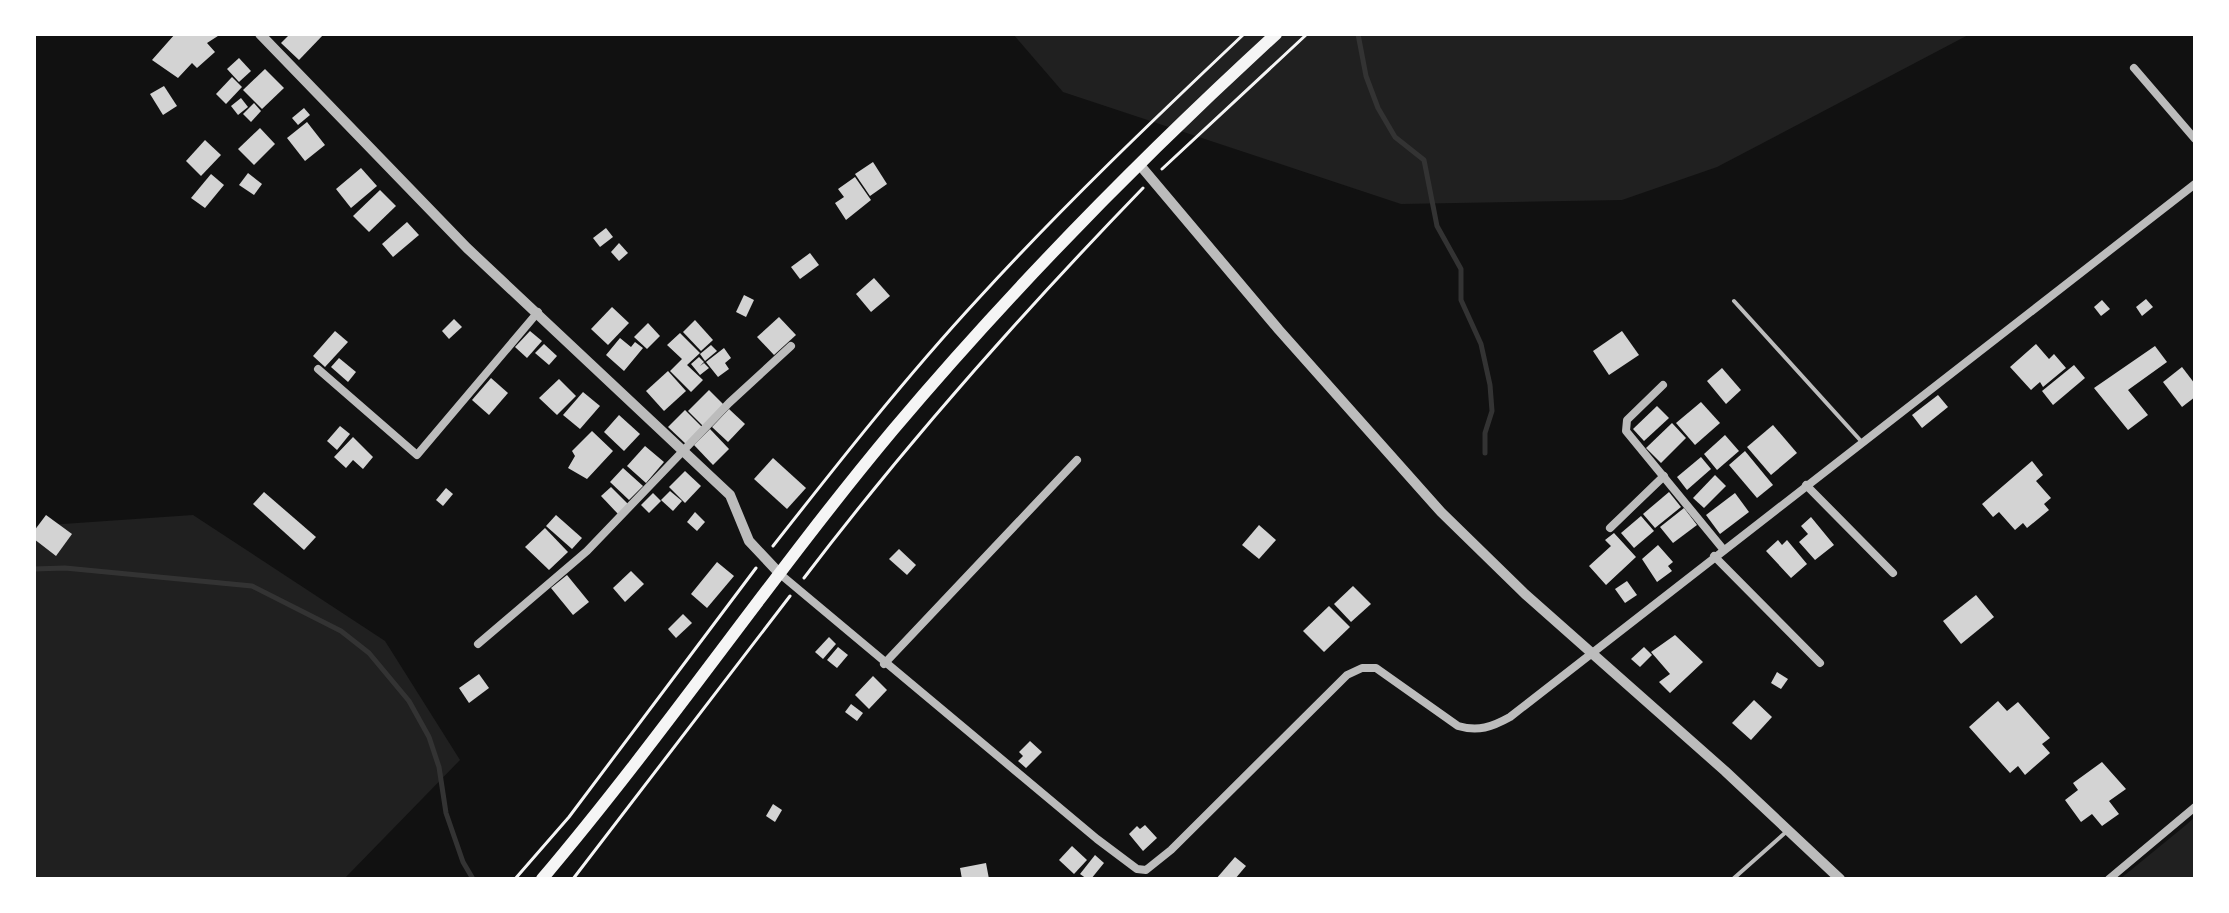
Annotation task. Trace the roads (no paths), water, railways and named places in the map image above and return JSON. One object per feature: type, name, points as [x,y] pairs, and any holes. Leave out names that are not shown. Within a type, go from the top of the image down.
[{"type":"main road","points":[[542,879],[941,374],[1139,164],[1276,34]]},
{"type":"street","points":[[260,34],[467,248],[730,495],[749,541],[780,574],[1097,839],[1137,869],[1146,870],[1171,850],[1347,675],[1362,668],[1376,668],[1389,674],[1419,700],[1470,729],[1489,728],[1510,717],[2195,184]]},
{"type":"street","points":[[2134,68],[2195,139]]},
{"type":"street","points":[[1139,164],[1279,330],[1441,512],[1525,594],[1593,652],[1840,879]]},
{"type":"street","points":[[318,369],[417,455],[538,312]]},
{"type":"street","points":[[478,644],[587,551],[791,346]]},
{"type":"street","points":[[1663,385],[1627,420],[1626,431],[1723,549]]},
{"type":"street","points":[[884,664],[969,570],[1077,460]]},
{"type":"street","points":[[1610,528],[1664,476]]},
{"type":"street","points":[[1806,485],[1893,573]]},
{"type":"street","points":[[1714,556],[1820,663]]},
{"type":"street","points":[[2109,879],[2195,807]]},
{"type":"lane","points":[[1734,301],[1862,441]]},
{"type":"lane","points":[[1733,879],[1788,830]]},
{"type":"waterway","points":[[1358,34],[1366,76],[1378,108],[1395,137],[1424,160],[1437,226],[1461,269],[1461,300],[1481,344],[1490,385],[1492,411],[1485,433],[1485,453]]},
{"type":"waterway","points":[[34,569],[65,568],[252,586],[341,631],[369,653],[409,701],[429,737],[439,767],[446,813],[463,862],[473,879]]}]
